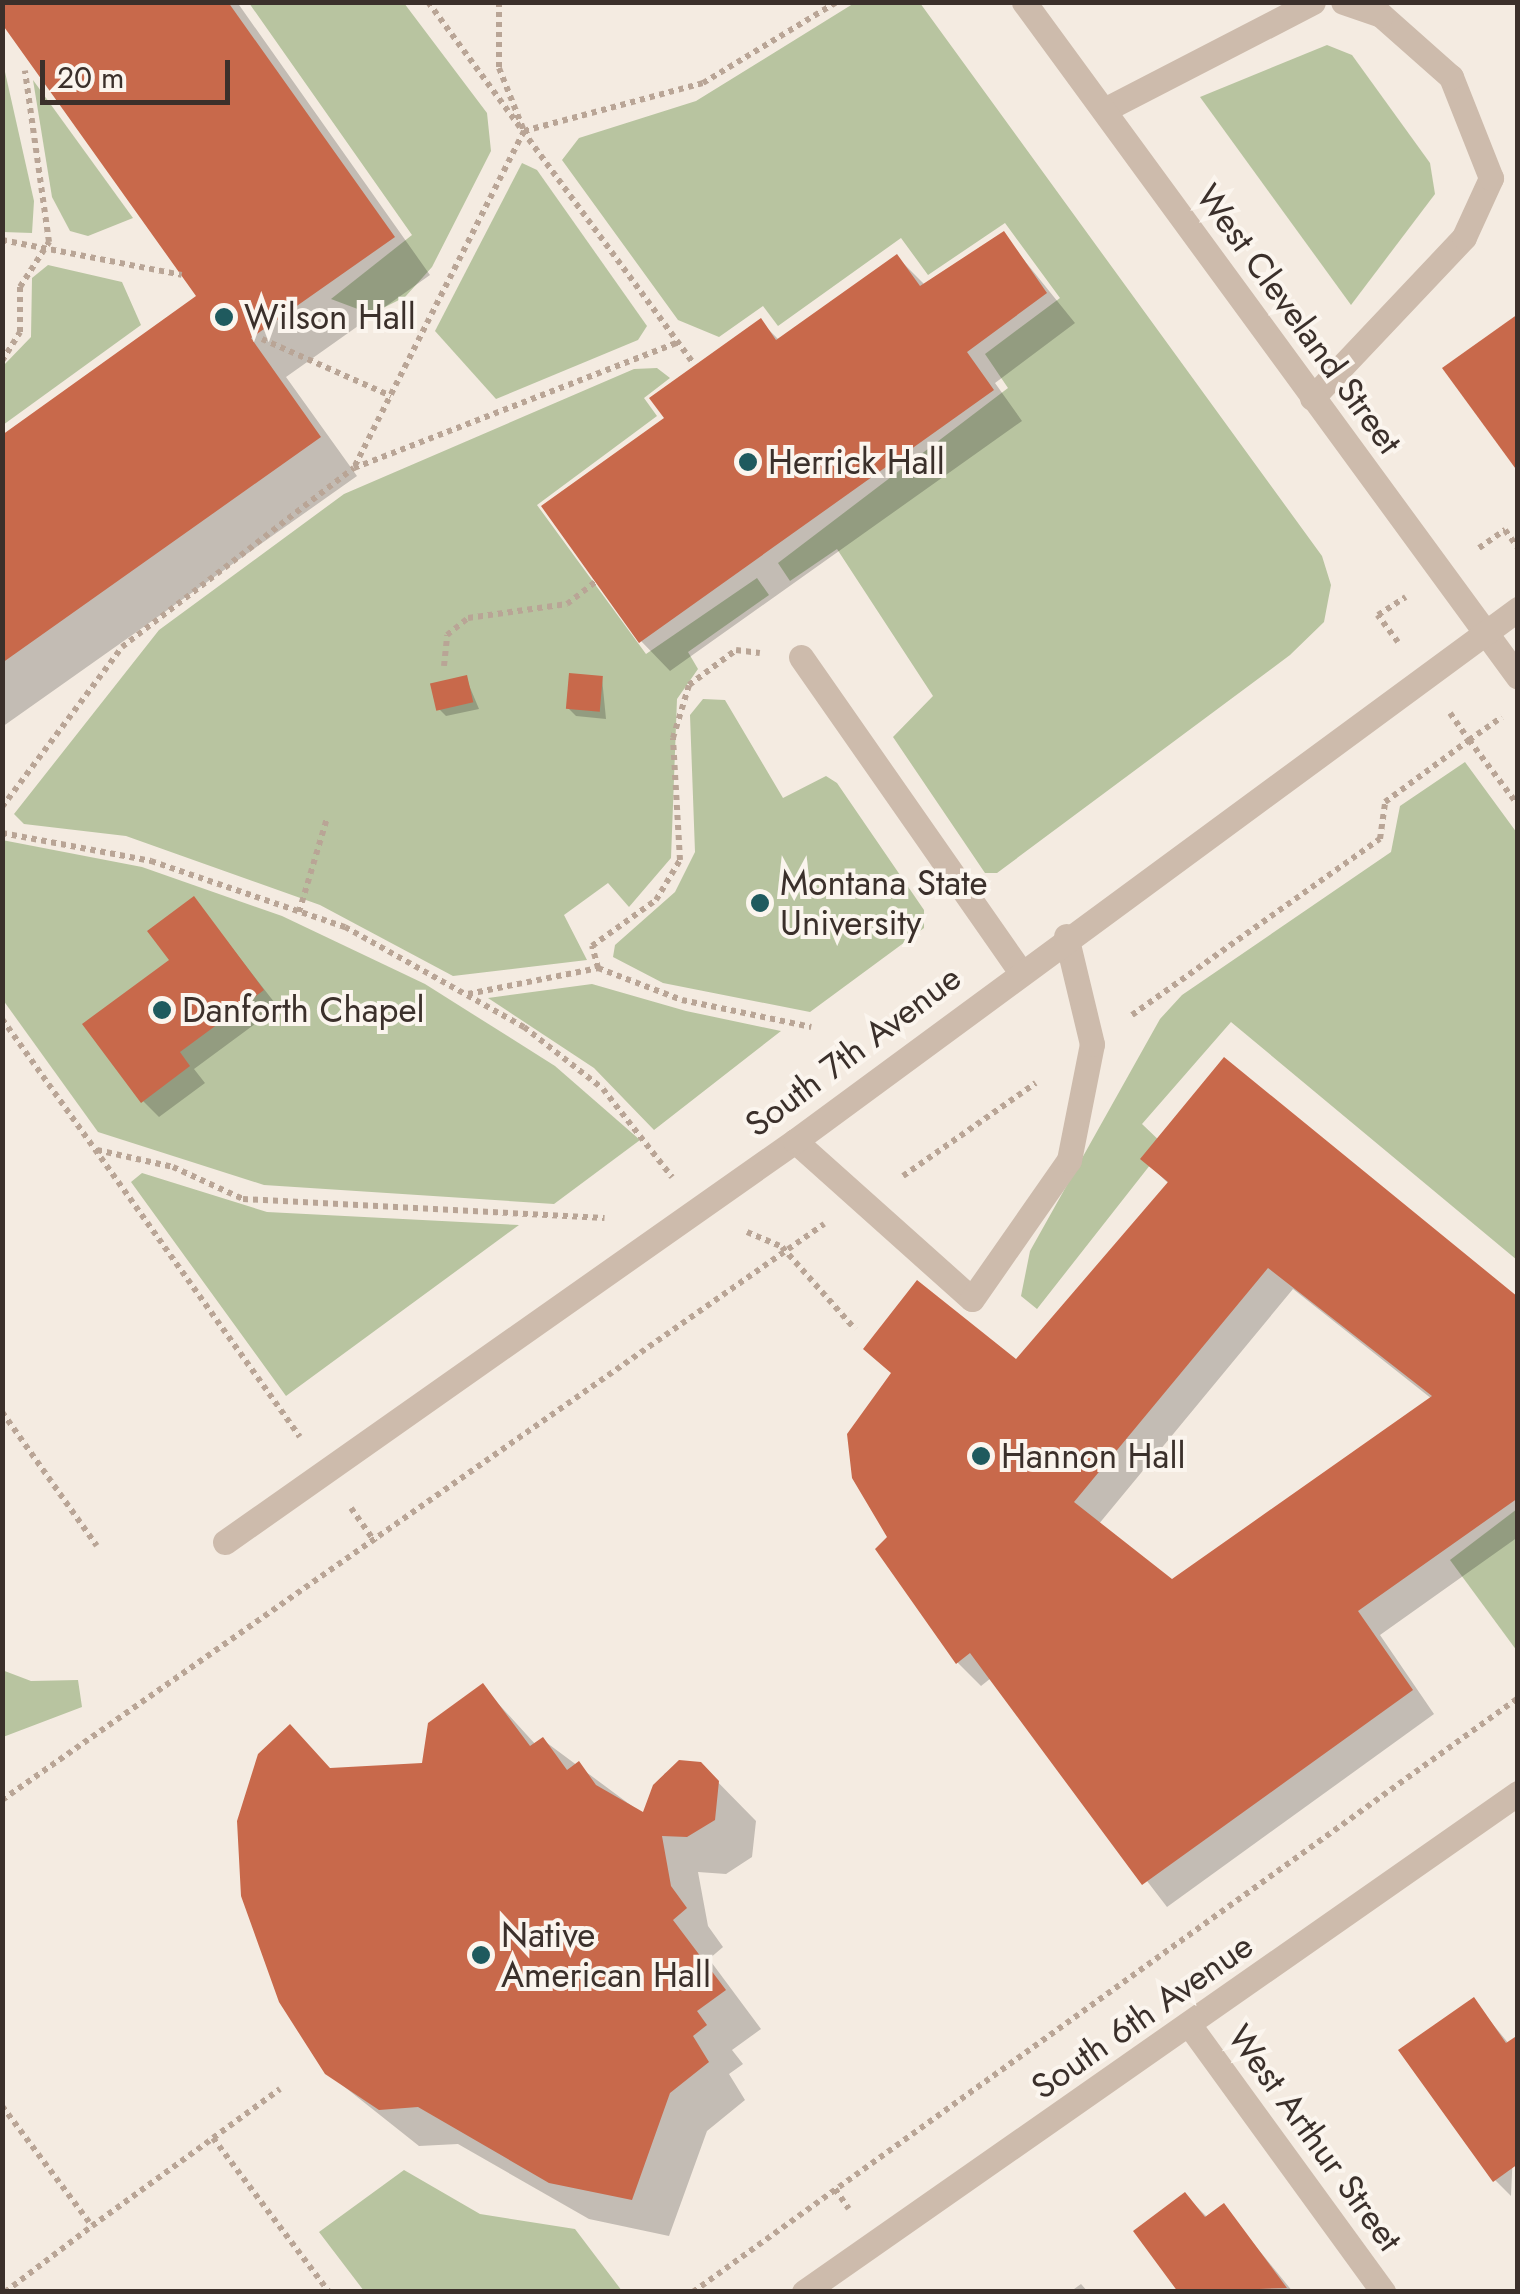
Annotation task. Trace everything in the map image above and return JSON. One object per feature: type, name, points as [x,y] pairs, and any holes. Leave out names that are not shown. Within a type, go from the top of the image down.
[{"type":"street","name":"West Cleveland Street","points":[[1024,2],[1518,677]]},
{"type":"street","points":[[1104,110],[1313,2]]},
{"type":"street","points":[[1312,398],[1464,237],[1491,178],[1451,77],[1381,15],[1343,2]]},
{"type":"street","name":"South 7th Avenue","points":[[225,1542],[794,1141],[1019,970],[1518,609]]},
{"type":"street","points":[[802,658],[1019,970]]},
{"type":"street","points":[[794,1141],[972,1298],[1069,1160],[1092,1044],[1066,936]]},
{"type":"street","name":"South 6th Avenue","points":[[804,2292],[1190,2026],[1518,1793]]},
{"type":"street","name":"West Arthur Street","points":[[1190,2026],[1383,2292]]},
{"type":"path","points":[[428,2],[694,364]]},
{"type":"path","points":[[499,2],[499,68],[524,132]]},
{"type":"path","points":[[354,468],[524,132],[703,83],[837,2]]},
{"type":"path","points":[[2,361],[20,332],[20,287],[49,242],[26,71]]},
{"type":"path","points":[[2,240],[49,242],[182,274]]},
{"type":"path","points":[[262,340],[391,396]]},
{"type":"path","points":[[2,807],[122,647],[354,468],[677,343]]},
{"type":"path","points":[[1505,530],[1518,548]]},
{"type":"path","points":[[444,666],[447,635],[468,618],[566,604],[595,582]]},
{"type":"path","points":[[598,968],[592,946],[656,900],[680,860],[673,738],[689,685],[736,650],[802,658]]},
{"type":"path","points":[[2,1800],[375,1542],[782,1247],[862,1204],[1380,839],[1385,802],[1518,706]]},
{"type":"path","points":[[1469,740],[1518,806]]},
{"type":"path","points":[[299,912],[327,818]]},
{"type":"path","points":[[2,833],[151,861],[299,912],[465,994],[603,1089],[688,1216]]},
{"type":"path","points":[[465,994],[598,968],[682,1000],[811,1027]]},
{"type":"path","points":[[2,1018],[375,1542]]},
{"type":"path","points":[[96,1150],[173,1167],[243,1199],[688,1216],[782,1247],[855,1330]]},
{"type":"path","points":[[2,1412],[97,1546]]},
{"type":"path","points":[[694,2292],[1518,1698]]},
{"type":"path","points":[[5,2292],[280,2089]]},
{"type":"path","points":[[2,2106],[92,2226]]},
{"type":"path","points":[[213,2138],[329,2292]]},
{"type":"green space","points":[[856,2],[920,3],[1322,556],[1331,585],[1324,622],[1290,655],[997,873],[985,873],[893,737],[933,696],[837,549],[790,581],[778,563],[1008,388],[985,354],[1060,298],[1005,223],[928,275],[901,238],[778,326],[763,306],[719,337],[678,320],[562,160],[579,138],[696,101]]},
{"type":"green space","points":[[249,3],[404,3],[487,113],[491,151],[432,267],[405,297],[371,314],[331,299],[412,235]]},
{"type":"green space","points":[[1327,45],[1352,55],[1430,163],[1435,194],[1351,305],[1200,97]]},
{"type":"green space","points":[[3,63],[34,201],[32,233],[3,232]]},
{"type":"green space","points":[[33,80],[133,218],[88,236],[70,231],[52,197]]},
{"type":"green space","points":[[522,163],[537,170],[647,326],[638,340],[496,399],[435,331]]},
{"type":"green space","points":[[48,265],[122,282],[141,325],[3,425],[3,366],[31,337],[32,278]]},
{"type":"green space","points":[[657,368],[670,378],[644,398],[657,416],[537,505],[646,654],[757,578],[769,595],[688,652],[698,669],[677,699],[671,858],[629,907],[608,883],[564,915],[587,960],[453,976],[320,905],[126,836],[24,824],[14,814],[159,630],[344,494],[634,369]]},
{"type":"green space","points":[[703,699],[725,700],[783,798],[826,776],[837,783],[924,910],[924,928],[810,1012],[663,983],[613,957],[615,945],[675,892],[695,852],[690,715]]},
{"type":"green space","points":[[1465,762],[1517,833],[1517,1260],[1231,1022],[1142,1124],[1165,1146],[1037,1309],[1021,1296],[1030,1251],[1160,1019],[1182,995],[1391,852],[1400,806]]},
{"type":"green space","points":[[2,840],[142,867],[282,916],[425,984],[555,1066],[640,1140],[554,1204],[264,1185],[98,1132],[3,1000]]},
{"type":"green space","points":[[592,984],[686,1011],[781,1031],[654,1130],[594,1068],[488,998]]},
{"type":"green space","points":[[142,1173],[267,1212],[519,1225],[286,1396],[131,1182]]},
{"type":"green space","points":[[1517,1509],[1517,1651],[1450,1560]]},
{"type":"green space","points":[[2,1670],[31,1681],[78,1680],[82,1707],[3,1737]]},
{"type":"green space","points":[[404,2170],[480,2214],[575,2229],[622,2291],[364,2291],[319,2232]]},
{"type":"building","name":"Wilson Hall","points":[[2,2],[228,2],[395,237],[251,338],[321,437],[2,663],[2,435],[196,296],[2,24]]},
{"type":"building","name":"Herrick Hall","points":[[1004,231],[1047,293],[967,352],[994,390],[639,643],[541,506],[664,418],[649,398],[761,318],[776,340],[897,254],[920,286]]},
{"type":"building","points":[[1518,314],[1518,472],[1442,368]]},
{"type":"building","points":[[569,673],[603,676],[600,712],[566,709]]},
{"type":"building","points":[[467,675],[473,702],[436,711],[430,684]]},
{"type":"building","points":[[194,896],[264,990],[180,1052],[190,1066],[141,1103],[82,1024],[169,960],[147,931]]},
{"type":"building","name":"Hannon Hall","points":[[1224,1057],[1518,1297],[1518,1498],[1358,1611],[1413,1690],[1142,1885],[970,1653],[956,1664],[875,1549],[887,1537],[852,1478],[847,1434],[891,1373],[863,1349],[917,1280],[1016,1359],[1168,1182],[1140,1159]],"holes":[[[1268,1268],[1432,1396],[1172,1579],[1074,1502]]]},
{"type":"building","name":"Native American Hall","points":[[483,1683],[530,1746],[543,1737],[567,1770],[579,1761],[596,1785],[643,1812],[653,1785],[679,1760],[701,1762],[719,1781],[715,1820],[687,1837],[662,1836],[671,1886],[687,1908],[673,1920],[726,1990],[697,2011],[707,2025],[693,2036],[709,2062],[670,2093],[632,2200],[549,2183],[418,2107],[379,2110],[325,2074],[279,2002],[241,1896],[237,1821],[258,1754],[290,1724],[330,1768],[422,1763],[428,1723]]},
{"type":"building","points":[[1474,1997],[1506,2043],[1518,2035],[1518,2164],[1493,2182],[1398,2050]]},
{"type":"building","points":[[1185,2192],[1205,2217],[1224,2203],[1287,2288],[1178,2292],[1133,2231]]},
{"type":"place","name":"Wilson Hall","points":[[224,317]]},
{"type":"place","name":"Herrick Hall","points":[[748,462]]},
{"type":"place","name":"Montana State University","points":[[760,903]]},
{"type":"place","name":"Danforth Chapel","points":[[162,1010]]},
{"type":"place","name":"Hannon Hall","points":[[981,1456]]},
{"type":"place","name":"Native American Hall","points":[[481,1955]]}]
